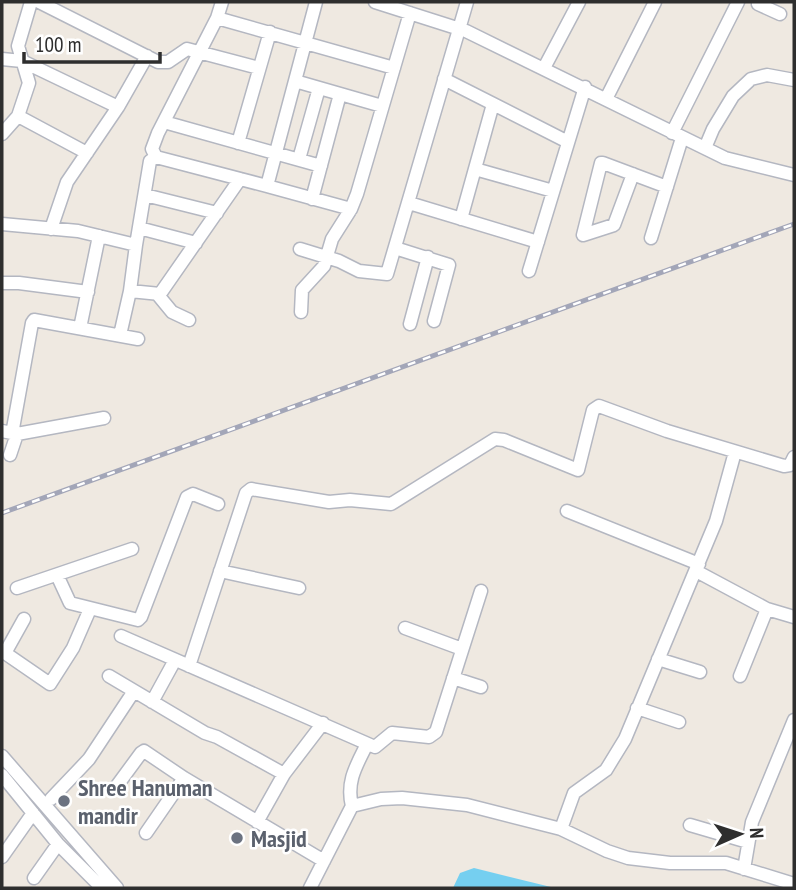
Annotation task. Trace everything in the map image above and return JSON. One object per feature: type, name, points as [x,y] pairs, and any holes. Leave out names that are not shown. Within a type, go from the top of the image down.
[{"type":"street","points":[[2,134],[18,116],[29,83],[18,46],[31,2]]},
{"type":"street","points":[[39,2],[163,63],[187,49],[259,68]]},
{"type":"street","points":[[222,2],[217,18],[152,149],[156,156],[351,209]]},
{"type":"street","points":[[267,187],[316,2]]},
{"type":"street","points":[[374,2],[394,5],[410,13],[458,28],[585,87],[725,158],[794,175]]},
{"type":"street","points":[[300,249],[359,271],[387,275],[467,2]]},
{"type":"street","points":[[544,68],[579,2]]},
{"type":"street","points":[[606,99],[655,2]]},
{"type":"street","points":[[652,238],[667,187],[677,135],[740,2],[759,3],[780,14]]},
{"type":"street","points":[[301,312],[302,290],[321,270],[332,239],[351,209],[410,13]]},
{"type":"street","points":[[217,18],[394,68]]},
{"type":"street","points":[[238,143],[270,32]]},
{"type":"street","points":[[51,229],[67,182],[118,107],[147,56]]},
{"type":"street","points":[[2,60],[22,61],[118,107]]},
{"type":"street","points":[[705,148],[713,128],[733,96],[751,79],[767,75],[794,80]]},
{"type":"street","points":[[444,79],[568,142]]},
{"type":"street","points":[[295,81],[383,106]]},
{"type":"street","points":[[529,271],[585,87]]},
{"type":"street","points":[[299,159],[319,88]]},
{"type":"street","points":[[312,199],[340,94]]},
{"type":"street","points":[[461,219],[493,104]]},
{"type":"street","points":[[18,116],[87,153]]},
{"type":"street","points":[[164,122],[321,166]]},
{"type":"street","points":[[120,335],[130,291],[150,161],[156,156]]},
{"type":"street","points":[[633,174],[614,225],[583,235],[600,165],[603,163],[633,174],[667,187]]},
{"type":"street","points":[[475,169],[553,191]]},
{"type":"street","points":[[158,295],[240,179]]},
{"type":"street","points":[[145,195],[217,213]]},
{"type":"street","points":[[409,203],[537,242]]},
{"type":"street","points":[[2,224],[99,236],[136,245]]},
{"type":"street","points":[[139,228],[196,243]]},
{"type":"street","points":[[80,328],[99,236]]},
{"type":"street","points":[[395,248],[447,263],[449,267],[434,321]]},
{"type":"street","points":[[410,324],[428,257]]},
{"type":"street","points":[[2,283],[88,292]]},
{"type":"street","points":[[130,291],[158,295],[172,312],[189,320]]},
{"type":"street","points":[[10,455],[10,433],[32,323],[37,320],[138,339]]},
{"type":"street","points":[[190,666],[246,494],[251,489],[329,502],[350,500],[391,504],[495,439],[504,440],[578,470],[581,467],[593,410],[599,406],[667,431],[784,466],[790,465],[794,457]]},
{"type":"street","points":[[10,433],[104,418]]},
{"type":"street","points":[[561,829],[574,793],[606,770],[625,739],[716,522],[735,452]]},
{"type":"street","points":[[57,575],[70,603],[138,620],[187,497],[193,495],[218,504]]},
{"type":"street","points":[[567,510],[697,568],[767,609],[794,617]]},
{"type":"street","points":[[17,588],[132,549]]},
{"type":"street","points":[[220,571],[299,588]]},
{"type":"street","points":[[121,636],[367,744],[378,746],[392,733],[433,736],[481,591]]},
{"type":"street","points":[[24,619],[3,652],[50,684],[73,648],[90,609]]},
{"type":"street","points":[[740,676],[767,609]]},
{"type":"street","points":[[405,628],[462,649]]},
{"type":"street","points":[[658,659],[700,672]]},
{"type":"street","points":[[152,702],[175,660]]},
{"type":"street","points":[[109,676],[205,733],[284,774]]},
{"type":"street","points":[[453,678],[481,687]]},
{"type":"street","points":[[51,799],[89,759],[134,691]]},
{"type":"street","points":[[637,708],[679,722]]},
{"type":"street","points":[[744,869],[752,822],[794,720]]},
{"type":"street","points":[[257,822],[284,774],[323,723]]},
{"type":"street","points":[[310,888],[352,806],[349,794],[350,778],[367,744]]},
{"type":"street","points":[[116,787],[145,751],[184,778],[324,861]]},
{"type":"street","points":[[2,756],[117,888]]},
{"type":"street","points":[[2,775],[58,844],[102,888]]},
{"type":"street","points":[[146,833],[184,778]]},
{"type":"street","points":[[352,806],[381,799],[401,798],[454,803],[561,829],[628,858],[688,864],[710,862],[794,884]]},
{"type":"street","points":[[2,857],[33,814]]},
{"type":"street","points":[[690,825],[748,842]]},
{"type":"street","points":[[34,878],[58,844]]},
{"type":"water","points":[[474,868],[555,888],[453,888],[460,873]]},
{"type":"railway","points":[[2,513],[794,224]]},
{"type":"place","name":"Shree Hanuman mandir","points":[[64,801]]},
{"type":"place","name":"Masjid","points":[[237,838]]}]
